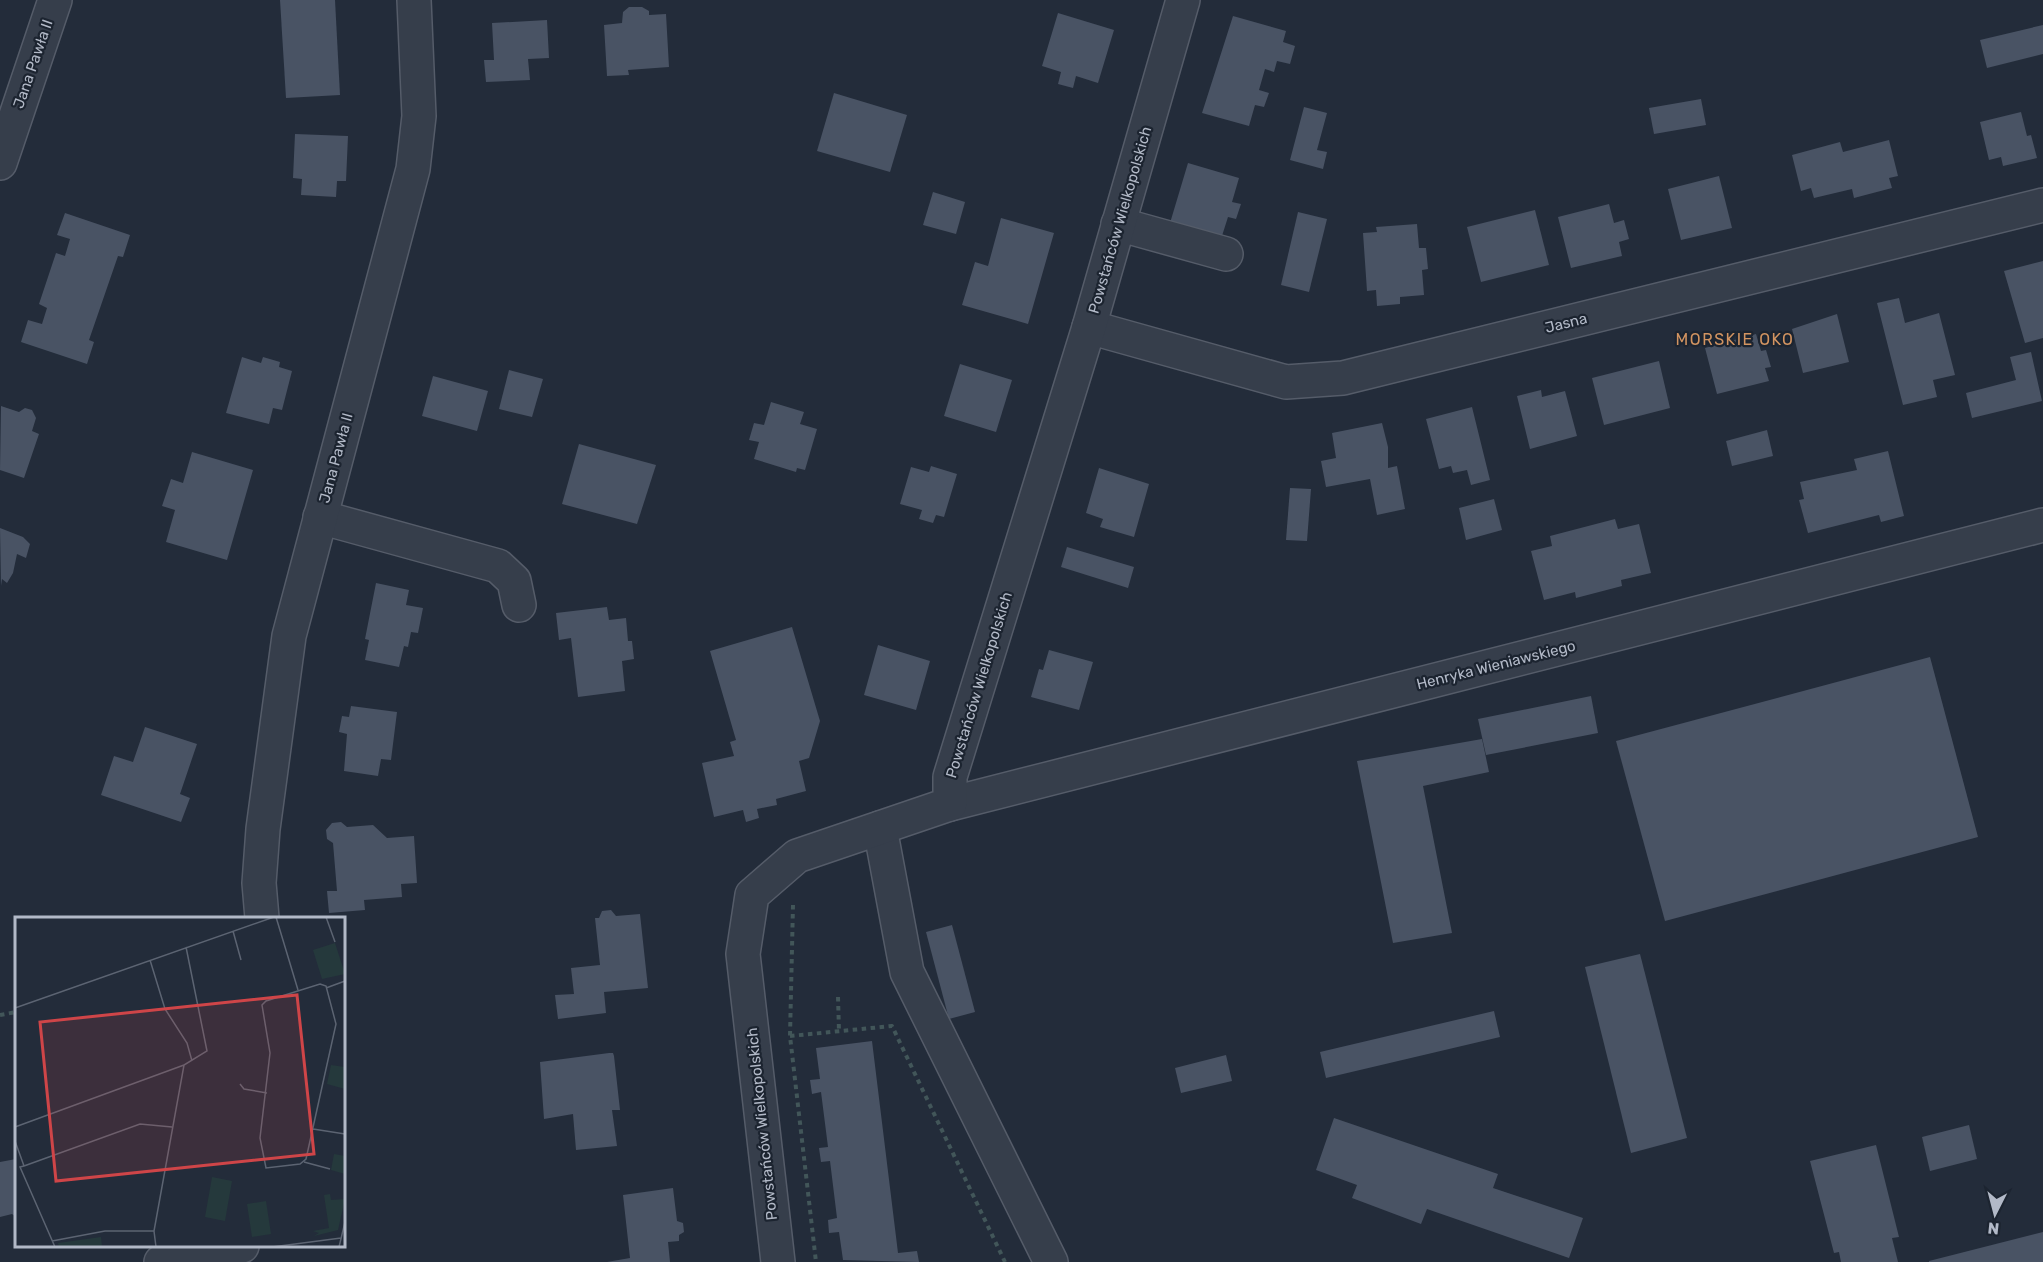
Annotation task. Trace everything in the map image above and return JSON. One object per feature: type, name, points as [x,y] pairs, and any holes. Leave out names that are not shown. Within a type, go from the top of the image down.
[{"type":"street","name":"Jana Pawła II","points":[[0,163],[55,0]]},
{"type":"street","name":"Jana Pawła II","points":[[262,917],[259,883],[274,738],[289,636],[413,169],[419,116],[414,0]]},
{"type":"street","name":"Powstańców Wielkopolskich","points":[[778,1262],[743,954],[752,895],[797,856],[950,804],[950,777],[1089,327],[1183,0]]},
{"type":"street","name":"Jasna","points":[[1089,327],[1286,382],[1343,378],[2043,205]]},
{"type":"street","points":[[1118,224],[1227,254]]},
{"type":"street","points":[[320,518],[498,566],[514,581],[519,605]]},
{"type":"street","name":"Henryka Wieniawskiego","points":[[950,804],[2043,525]]},
{"type":"street","points":[[880,828],[907,972],[1051,1262]]},
{"type":"street","points":[[161,1262],[232,1247]]},
{"type":"path","points":[[797,856],[791,920],[790,1036],[816,1262]]},
{"type":"path","points":[[838,997],[839,1031]]},
{"type":"path","points":[[0,1016],[15,1012]]},
{"type":"path","points":[[790,1036],[892,1026],[1005,1262]]},
{"type":"building","points":[[280,0],[335,0],[340,95],[286,98]]},
{"type":"building","points":[[629,7],[642,7],[649,11],[649,15],[666,14],[669,67],[628,70],[629,75],[607,76],[604,25],[622,23],[623,12]]},
{"type":"building","points":[[1058,13],[1114,30],[1098,83],[1076,76],[1073,88],[1058,84],[1061,72],[1042,66]]},
{"type":"building","points":[[1233,16],[1286,31],[1283,42],[1295,46],[1290,64],[1277,61],[1274,72],[1265,69],[1259,90],[1269,93],[1264,107],[1255,105],[1249,126],[1202,113]]},
{"type":"building","points":[[547,20],[549,58],[528,59],[530,80],[486,82],[484,60],[494,60],[492,23]]},
{"type":"building","points":[[2043,25],[2043,54],[1987,68],[1980,40]]},
{"type":"building","points":[[834,93],[907,115],[890,172],[817,151]]},
{"type":"building","points":[[1701,99],[1706,125],[1654,134],[1649,108]]},
{"type":"building","points":[[1304,107],[1327,113],[1317,150],[1327,152],[1323,169],[1290,160]]},
{"type":"building","points":[[2021,112],[2027,136],[2031,135],[2037,158],[2003,166],[2001,157],[1989,160],[1980,122]]},
{"type":"building","points":[[295,134],[348,136],[346,181],[337,181],[336,197],[301,195],[302,179],[293,178]]},
{"type":"building","points":[[1889,140],[1898,176],[1889,178],[1892,188],[1854,198],[1852,189],[1814,198],[1811,188],[1801,191],[1792,155],[1840,142],[1843,152]]},
{"type":"building","points":[[1188,163],[1239,178],[1232,202],[1241,204],[1236,219],[1228,217],[1221,239],[1170,223]]},
{"type":"building","points":[[1719,176],[1732,228],[1681,240],[1668,189]]},
{"type":"building","points":[[933,192],[965,202],[956,234],[923,225]]},
{"type":"building","points":[[1609,204],[1614,223],[1624,220],[1629,239],[1619,242],[1622,256],[1571,268],[1558,217]]},
{"type":"building","points":[[1535,210],[1549,265],[1481,282],[1467,227]]},
{"type":"building","points":[[1298,212],[1327,219],[1309,292],[1281,285]]},
{"type":"building","points":[[65,213],[130,235],[123,257],[118,256],[89,340],[94,342],[87,364],[21,342],[28,320],[42,324],[47,308],[39,304],[56,253],[65,256],[70,239],[57,235]]},
{"type":"building","points":[[1001,218],[1054,233],[1028,324],[962,305],[975,262],[988,266]]},
{"type":"building","points":[[1417,224],[1419,248],[1426,248],[1428,269],[1422,270],[1424,295],[1400,297],[1400,304],[1377,306],[1376,290],[1367,291],[1363,233],[1377,232],[1376,227]]},
{"type":"building","points":[[2043,261],[2043,338],[2025,343],[2004,271]]},
{"type":"building","points":[[1899,298],[1905,323],[1939,313],[1955,375],[1933,380],[1937,397],[1903,405],[1877,303]]},
{"type":"building","points":[[1837,314],[1849,362],[1803,373],[1792,329]]},
{"type":"building","points":[[1756,334],[1761,351],[1766,350],[1771,367],[1765,368],[1769,381],[1717,394],[1705,348]]},
{"type":"building","points":[[2031,352],[2042,401],[1972,418],[1966,393],[2016,380],[2010,357]]},
{"type":"building","points":[[242,357],[261,363],[263,357],[280,362],[279,367],[292,371],[282,410],[273,408],[269,424],[226,413]]},
{"type":"building","points":[[1659,361],[1670,408],[1604,425],[1592,378]]},
{"type":"building","points":[[960,364],[1012,380],[996,432],[944,416]]},
{"type":"building","points":[[509,370],[543,379],[532,417],[499,409]]},
{"type":"building","points":[[433,376],[488,391],[477,431],[422,416]]},
{"type":"building","points":[[1541,390],[1542,397],[1565,391],[1577,436],[1530,449],[1517,396]]},
{"type":"building","points":[[771,402],[804,412],[800,424],[817,429],[805,470],[797,468],[796,472],[754,459],[759,442],[749,440],[754,423],[764,425]]},
{"type":"building","points":[[1,406],[19,412],[25,408],[32,410],[36,418],[32,431],[39,434],[24,478],[0,470]]},
{"type":"building","points":[[1472,407],[1490,480],[1471,485],[1467,470],[1453,473],[1451,466],[1439,469],[1426,419]]},
{"type":"building","points":[[1382,423],[1388,447],[1388,468],[1397,466],[1405,509],[1377,515],[1370,479],[1326,487],[1321,461],[1336,458],[1332,433]]},
{"type":"building","points":[[1767,430],[1773,456],[1732,466],[1726,441]]},
{"type":"building","points":[[579,444],[656,465],[637,524],[562,504]]},
{"type":"building","points":[[1888,451],[1904,516],[1881,522],[1879,515],[1808,533],[1799,500],[1804,499],[1800,482],[1857,470],[1854,459]]},
{"type":"building","points":[[192,452],[253,470],[227,560],[166,542],[175,510],[162,506],[171,479],[183,483]]},
{"type":"building","points":[[931,466],[957,474],[944,517],[936,515],[933,523],[919,519],[922,510],[900,504],[911,467],[929,472]]},
{"type":"building","points":[[1099,468],[1149,484],[1134,537],[1100,527],[1103,519],[1086,513]]},
{"type":"building","points":[[1290,488],[1311,489],[1307,541],[1286,540]]},
{"type":"building","points":[[1494,499],[1502,530],[1466,540],[1459,508]]},
{"type":"building","points":[[1615,519],[1618,529],[1639,524],[1651,573],[1621,580],[1622,586],[1576,598],[1575,592],[1544,600],[1531,551],[1552,546],[1550,536]]},
{"type":"building","points":[[0,528],[23,537],[30,544],[26,558],[17,554],[13,573],[7,583],[2,579],[1,586]]},
{"type":"building","points":[[1067,547],[1134,567],[1128,588],[1061,567]]},
{"type":"building","points":[[376,583],[409,590],[406,605],[423,608],[418,633],[411,632],[408,647],[404,646],[399,667],[365,660],[369,640],[365,639]]},
{"type":"building","points":[[607,607],[609,620],[626,618],[628,641],[632,641],[634,659],[622,661],[625,691],[578,697],[571,638],[559,640],[556,613]]},
{"type":"building","points":[[792,627],[820,721],[809,758],[799,761],[806,791],[776,799],[777,805],[757,809],[759,818],[746,822],[743,810],[714,817],[702,763],[734,756],[730,742],[736,740],[710,651]]},
{"type":"building","points":[[878,645],[930,661],[916,710],[864,695]]},
{"type":"building","points":[[1049,650],[1093,662],[1079,710],[1031,697],[1039,669],[1043,670]]},
{"type":"building","points":[[1930,657],[1978,837],[1665,921],[1616,741]]},
{"type":"building","points":[[1591,696],[1598,733],[1486,755],[1478,719]]},
{"type":"building","points":[[351,706],[397,712],[391,760],[381,759],[378,776],[344,771],[347,734],[339,732],[342,716],[349,717]]},
{"type":"building","points":[[145,727],[197,744],[180,794],[190,798],[181,822],[101,795],[114,756],[133,762]]},
{"type":"building","points":[[1482,739],[1489,772],[1423,786],[1452,933],[1393,943],[1357,761]]},
{"type":"building","points":[[341,822],[347,827],[373,825],[387,838],[414,836],[417,883],[401,884],[402,897],[364,900],[365,910],[329,913],[327,891],[337,891],[333,843],[327,839],[326,830],[332,823]]},
{"type":"building","points":[[611,910],[616,916],[640,914],[648,988],[604,992],[606,1013],[558,1019],[555,995],[574,994],[571,968],[600,965],[595,918],[599,918],[602,911]]},
{"type":"building","points":[[952,925],[975,1012],[949,1019],[926,932]]},
{"type":"building","points":[[1640,954],[1687,1138],[1631,1153],[1585,967]]},
{"type":"building","points":[[1494,1011],[1500,1037],[1326,1078],[1320,1052]]},
{"type":"building","points":[[872,1041],[898,1253],[917,1251],[919,1262],[843,1260],[839,1232],[829,1233],[828,1220],[837,1218],[830,1161],[821,1162],[819,1148],[828,1147],[821,1092],[812,1094],[810,1080],[820,1079],[816,1048]]},
{"type":"building","points":[[613,1053],[614,1056],[620,1110],[612,1110],[617,1146],[576,1150],[573,1114],[544,1119],[540,1062]]},
{"type":"building","points":[[1226,1055],[1232,1081],[1181,1093],[1175,1068]]},
{"type":"building","points":[[1334,1118],[1498,1174],[1493,1188],[1583,1218],[1569,1258],[1427,1209],[1421,1224],[1352,1198],[1357,1185],[1316,1170]]},
{"type":"building","points":[[1969,1125],[1977,1159],[1930,1171],[1922,1137]]},
{"type":"building","points":[[1876,1145],[1899,1237],[1892,1238],[1898,1262],[1841,1262],[1839,1252],[1834,1253],[1810,1161]]},
{"type":"building","points":[[15,1159],[15,1216],[12,1214],[0,1217],[0,1162]]},
{"type":"building","points":[[673,1188],[677,1221],[683,1223],[684,1232],[679,1235],[679,1241],[668,1242],[670,1262],[607,1262],[630,1258],[623,1195]]},
{"type":"building","points":[[2043,1232],[2043,1262],[1929,1262],[1929,1261]]},
{"type":"district","name":"MORSKIE OKO","points":[[1735,339]]}]
